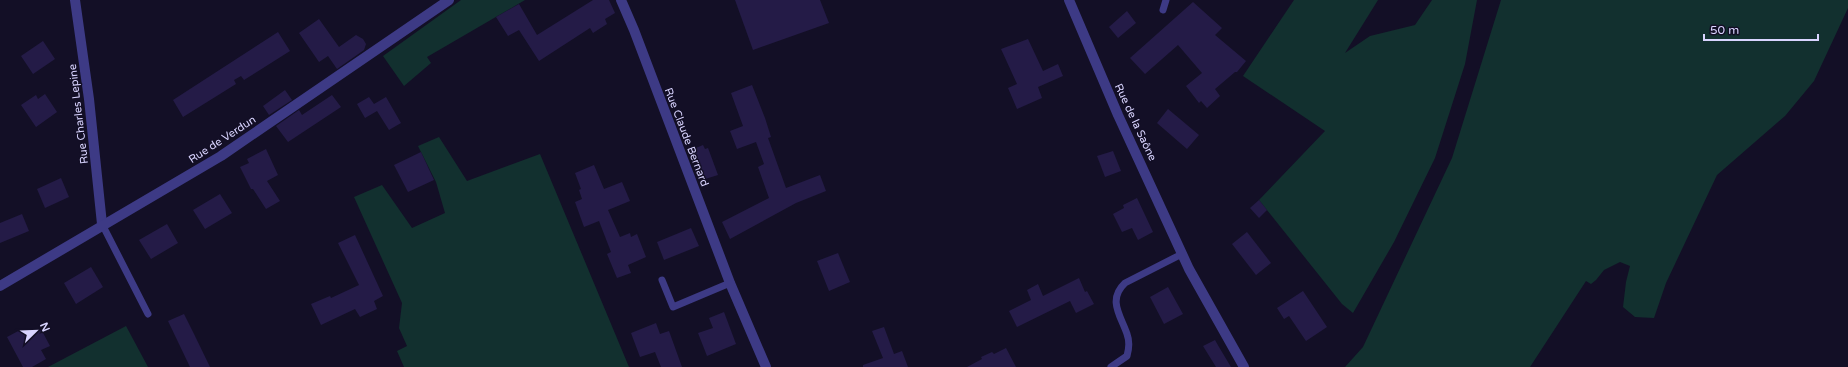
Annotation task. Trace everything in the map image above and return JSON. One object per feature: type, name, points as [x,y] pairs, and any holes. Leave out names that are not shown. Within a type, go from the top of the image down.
[{"type":"street","name":"Rue Charles Lepine","points":[[75,0],[89,99],[102,224]]},
{"type":"street","name":"Rue de Verdun","points":[[0,286],[102,224],[221,156],[448,0]]},
{"type":"street","name":"Rue Claude Bernard","points":[[621,0],[634,30],[730,283],[766,367]]},
{"type":"street","name":"Rue de la Saône","points":[[1069,0],[1118,115],[1182,254],[1220,327],[1244,367]]},
{"type":"lane","points":[[1162,10],[1166,0]]},
{"type":"lane","points":[[102,224],[148,314]]},
{"type":"lane","points":[[1111,367],[1127,356],[1129,347],[1128,336],[1117,311],[1117,294],[1119,288],[1125,282],[1182,254]]},
{"type":"lane","points":[[662,280],[673,307],[730,283]]},
{"type":"green space","points":[[461,0],[525,0],[427,57],[431,63],[404,86],[383,56]]},
{"type":"green space","points":[[1294,0],[1378,0],[1345,53],[1370,36],[1415,25],[1432,0],[1477,0],[1465,64],[1435,158],[1394,242],[1353,313],[1342,304],[1259,200],[1325,131],[1243,76]]},
{"type":"green space","points":[[1501,0],[1848,0],[1848,8],[1814,81],[1785,116],[1717,175],[1666,283],[1654,318],[1635,317],[1623,307],[1626,282],[1630,266],[1620,262],[1604,270],[1591,284],[1586,281],[1530,367],[1345,367],[1363,347],[1452,158]]},
{"type":"green space","points":[[439,137],[467,181],[540,154],[629,367],[404,367],[397,351],[407,346],[399,328],[402,303],[354,197],[382,185],[412,228],[445,213],[436,182],[418,146]]},
{"type":"green space","points":[[126,326],[148,367],[48,367]]},
{"type":"building","points":[[593,0],[609,0],[615,13],[605,19],[607,24],[593,33],[590,28],[539,61],[519,30],[508,36],[496,17],[519,4],[537,35]]},
{"type":"building","points":[[735,0],[820,0],[829,23],[753,50]]},
{"type":"building","points":[[1193,2],[1222,28],[1215,35],[1246,61],[1237,72],[1235,72],[1215,89],[1220,96],[1207,108],[1201,101],[1199,103],[1186,86],[1202,73],[1178,45],[1145,74],[1130,58]]},
{"type":"building","points":[[1127,11],[1136,23],[1118,38],[1109,27]]},
{"type":"building","points":[[319,19],[339,47],[356,35],[363,39],[366,44],[364,50],[337,69],[328,56],[319,62],[299,33]]},
{"type":"building","points":[[278,32],[290,51],[244,80],[241,76],[234,80],[236,84],[183,117],[173,100]]},
{"type":"building","points":[[1028,39],[1043,71],[1058,64],[1063,76],[1038,87],[1042,98],[1017,109],[1008,88],[1017,84],[1001,49]]},
{"type":"building","points":[[43,41],[55,59],[33,74],[21,56]]},
{"type":"building","points":[[752,85],[765,118],[771,137],[768,138],[786,188],[820,175],[826,191],[796,203],[730,239],[722,222],[769,198],[758,167],[764,164],[756,142],[737,149],[730,131],[743,126],[731,93]]},
{"type":"building","points":[[285,90],[292,100],[269,115],[263,106]]},
{"type":"building","points":[[45,94],[57,112],[36,127],[21,105],[36,95],[38,99]]},
{"type":"building","points":[[332,95],[341,107],[288,142],[276,126],[299,110],[302,115]]},
{"type":"building","points":[[369,97],[374,104],[386,97],[401,123],[389,130],[377,111],[365,118],[357,104]]},
{"type":"building","points":[[1168,109],[1199,135],[1187,149],[1157,123]]},
{"type":"building","points":[[703,145],[705,149],[708,148],[718,175],[702,180],[691,150]]},
{"type":"building","points":[[266,149],[278,175],[267,181],[280,201],[266,209],[253,189],[251,189],[240,167],[249,163],[247,159]]},
{"type":"building","points":[[1113,151],[1121,171],[1105,177],[1097,156]]},
{"type":"building","points":[[421,152],[434,180],[408,192],[394,165]]},
{"type":"building","points":[[594,165],[604,189],[622,182],[630,201],[608,210],[620,237],[630,233],[631,237],[637,234],[646,257],[628,265],[631,273],[617,278],[607,254],[611,252],[599,221],[584,227],[575,202],[582,199],[579,190],[581,189],[575,173]]},
{"type":"building","points":[[61,178],[69,197],[45,208],[37,189]]},
{"type":"building","points":[[220,194],[232,213],[205,229],[193,210]]},
{"type":"building","points":[[1137,198],[1153,232],[1138,240],[1132,228],[1122,232],[1113,214],[1124,208],[1123,205]]},
{"type":"building","points":[[1259,200],[1267,210],[1259,218],[1250,208]]},
{"type":"building","points":[[22,214],[29,231],[0,243],[0,223]]},
{"type":"building","points":[[167,224],[178,243],[151,259],[139,240]]},
{"type":"building","points":[[691,228],[699,246],[664,260],[657,242]]},
{"type":"building","points":[[1247,232],[1271,263],[1256,275],[1232,244]]},
{"type":"building","points":[[355,235],[383,296],[374,301],[377,309],[360,317],[355,309],[321,325],[311,304],[330,296],[331,298],[359,285],[338,243]]},
{"type":"building","points":[[838,253],[850,282],[829,291],[817,261]]},
{"type":"building","points":[[91,267],[103,287],[76,304],[64,283]]},
{"type":"building","points":[[1079,278],[1085,292],[1087,291],[1094,304],[1076,313],[1070,301],[1017,327],[1009,311],[1031,300],[1027,290],[1038,284],[1043,296]]},
{"type":"building","points":[[1168,287],[1183,314],[1164,324],[1150,297]]},
{"type":"building","points":[[1303,291],[1327,327],[1306,341],[1289,316],[1284,319],[1277,308]]},
{"type":"building","points":[[724,312],[736,344],[707,356],[698,333],[713,328],[709,318]]},
{"type":"building","points":[[184,314],[210,367],[190,367],[168,321]]},
{"type":"building","points":[[656,323],[660,334],[669,331],[682,367],[661,367],[655,352],[640,357],[631,333]]},
{"type":"building","points":[[884,327],[894,354],[902,351],[908,367],[863,367],[863,365],[883,358],[872,331]]},
{"type":"building","points":[[22,329],[26,337],[41,329],[50,346],[41,350],[46,359],[32,367],[23,367],[7,337]]},
{"type":"building","points":[[1215,340],[1231,367],[1216,367],[1203,346]]},
{"type":"building","points":[[1006,348],[1016,367],[967,367],[982,359],[981,357],[992,352],[994,354]]}]
